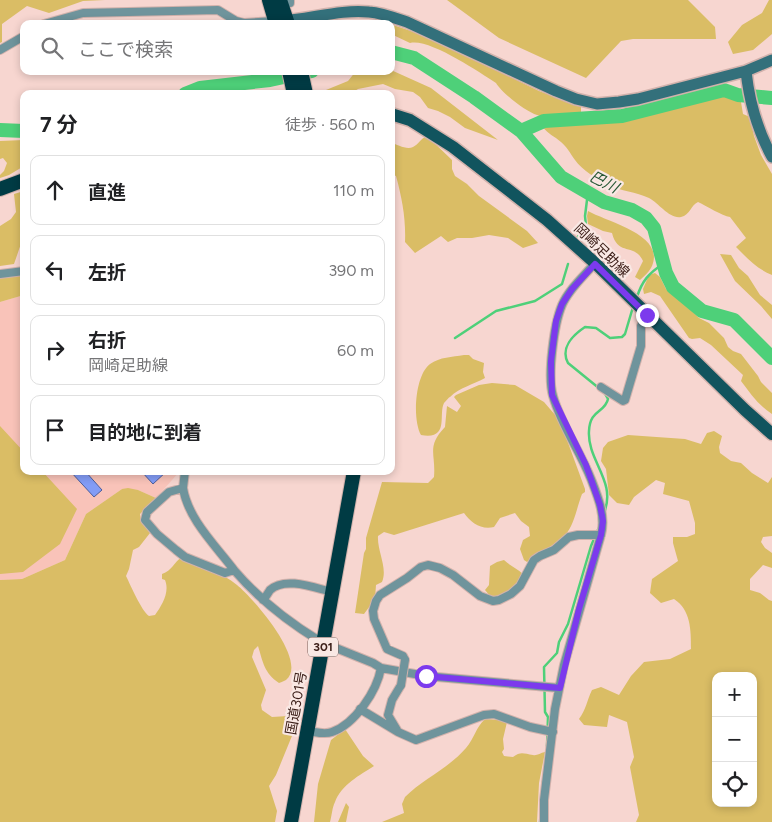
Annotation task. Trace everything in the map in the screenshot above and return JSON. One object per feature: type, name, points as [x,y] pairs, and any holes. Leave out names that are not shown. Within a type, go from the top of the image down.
[{"type":"highway","points":[[269,0],[281,20]]},
{"type":"highway","points":[[282,20],[287,1]]},
{"type":"highway","points":[[290,75],[293,90]]},
{"type":"highway","points":[[302,75],[305,90]]},
{"type":"highway","points":[[0,189],[20,182]]},
{"type":"highway","name":"国道301号","points":[[291,822],[353,475]]},
{"type":"main road","points":[[296,20],[336,14],[368,12],[382,14],[407,22],[556,91],[576,99],[597,104],[638,99],[746,72],[772,60]]},
{"type":"main road","points":[[746,72],[753,108],[766,146],[772,157]]},
{"type":"main road","name":"岡崎足助線","points":[[395,115],[410,120],[453,147],[547,220],[772,434]]},
{"type":"street","points":[[58,20],[83,13],[218,10],[234,20]]},
{"type":"street","points":[[0,50],[20,38]]},
{"type":"street","points":[[544,822],[544,800],[560,688],[579,609],[601,535],[603,521],[600,505],[586,465],[552,395],[551,361],[556,321],[562,304],[572,289],[595,264]]},
{"type":"street","points":[[0,274],[20,272]]},
{"type":"street","points":[[601,386],[614,397],[625,400],[642,346],[641,326],[647,315]]},
{"type":"street","points":[[185,475],[183,488],[185,498],[194,517],[234,570],[264,600],[297,627],[318,640]]},
{"type":"street","points":[[183,488],[169,492],[147,512],[145,520],[157,534],[186,556],[225,573],[234,570]]},
{"type":"street","points":[[398,732],[388,715],[392,700],[401,685],[405,660],[403,656],[387,649],[374,619],[373,611],[380,594],[408,578],[421,567],[428,565],[440,568],[452,575],[480,596],[493,601],[499,600],[520,586],[534,560],[554,550],[569,537],[601,535]]},
{"type":"street","points":[[264,600],[271,590],[286,584],[332,592]]},
{"type":"street","points":[[331,646],[381,668],[426,676],[560,688]]},
{"type":"street","points":[[308,731],[330,733],[339,728],[360,709],[378,682],[381,668]]},
{"type":"street","points":[[360,709],[398,732],[416,740],[484,714],[494,714],[530,727],[553,732]]},
{"type":"shaded area","points":[[0,0],[105,0],[83,1],[49,13],[27,6],[2,24],[2,42],[0,43]]},
{"type":"shaded area","points":[[447,0],[688,0],[715,27],[716,39],[633,39],[621,41],[586,78],[499,38]]},
{"type":"shaded area","points":[[769,0],[772,0],[772,34],[753,50],[733,54],[728,42],[742,25],[762,13]]},
{"type":"shaded area","points":[[395,26],[420,34],[456,50],[539,91],[581,106],[581,113],[553,117],[532,113],[508,96],[496,83],[454,57],[429,46],[410,43],[395,36]]},
{"type":"shaded area","points":[[395,72],[431,88],[498,140],[465,128],[450,117],[428,108],[420,97],[413,92],[395,89],[383,84],[356,90],[326,90],[348,81],[353,75],[395,75]]},
{"type":"shaded area","points":[[721,94],[741,102],[743,114],[750,117],[761,155],[772,174],[772,275],[748,259],[736,247],[746,238],[730,217],[698,202],[684,216],[672,216],[653,200],[639,194],[618,189],[595,177],[582,167],[567,148],[543,127],[545,125],[579,121],[629,119]]},
{"type":"shaded area","points":[[427,136],[452,160],[452,169],[455,176],[527,231],[538,243],[523,248],[508,238],[489,235],[457,238],[448,242],[441,236],[415,253],[405,242],[404,217],[395,176],[395,144],[411,148]]},
{"type":"shaded area","points":[[20,140],[20,168],[0,178],[7,163],[3,158],[0,159],[0,141]]},
{"type":"shaded area","points":[[20,192],[20,247],[14,264],[0,266],[0,226],[11,219],[16,212],[14,194]]},
{"type":"shaded area","points":[[588,211],[633,231],[644,238],[651,247],[654,257],[651,268],[640,280],[635,277],[643,261],[639,255],[618,245],[612,233],[588,224]]},
{"type":"shaded area","points":[[720,254],[731,255],[760,295],[772,305],[772,319],[735,281]]},
{"type":"shaded area","points":[[655,273],[660,277],[666,289],[677,296],[699,318],[709,323],[724,338],[728,347],[741,354],[761,382],[772,393],[772,414],[751,395],[741,381],[743,375],[711,345],[700,338],[689,338],[660,296],[651,292],[644,294],[643,289],[649,275]]},
{"type":"shaded area","points":[[20,276],[20,296],[0,302],[0,278]]},
{"type":"shaded area","points":[[20,296],[20,475],[176,475],[156,498],[138,490],[122,489],[86,514],[65,560],[22,579],[0,580],[0,302]]},
{"type":"shaded area","points":[[469,355],[473,359],[484,363],[483,372],[485,378],[462,389],[444,403],[441,425],[436,434],[430,436],[421,435],[418,428],[416,408],[421,377],[430,364],[438,360]]},
{"type":"shaded area","points":[[492,383],[515,385],[544,402],[556,416],[585,489],[569,530],[557,542],[527,562],[524,560],[520,549],[523,540],[530,536],[529,527],[515,513],[500,518],[494,527],[489,528],[477,525],[464,513],[394,535],[384,532],[378,536],[378,542],[384,577],[382,582],[376,585],[375,599],[364,614],[355,613],[366,549],[366,538],[382,482],[428,483],[434,477],[433,450],[439,434],[445,427],[447,406],[457,412],[461,406],[454,397],[456,395],[479,385]]},
{"type":"shaded area","points":[[0,426],[20,448],[20,475],[46,475],[77,509],[60,544],[23,572],[0,574]]},
{"type":"shaded area","points":[[714,431],[722,436],[719,447],[720,453],[731,461],[741,463],[768,483],[772,477],[772,536],[763,537],[761,542],[772,553],[772,568],[763,565],[750,579],[750,590],[760,593],[772,601],[772,822],[636,822],[639,815],[630,767],[634,757],[627,722],[609,715],[607,727],[584,725],[579,719],[592,690],[601,687],[619,695],[631,676],[644,662],[670,659],[691,649],[689,621],[684,609],[674,599],[661,603],[650,593],[652,579],[678,561],[673,537],[687,537],[695,534],[695,523],[689,501],[663,494],[665,483],[656,480],[634,497],[629,505],[617,503],[609,495],[606,469],[601,461],[603,448],[608,442],[628,435],[685,439],[701,444],[707,433]]},
{"type":"shaded area","points":[[128,488],[156,498],[140,514],[141,520],[150,533],[139,547],[133,550],[126,576],[136,598],[149,616],[155,615],[163,603],[167,589],[165,580],[162,579],[162,574],[168,571],[182,557],[218,573],[237,585],[265,615],[285,645],[290,659],[291,671],[286,680],[279,683],[267,671],[258,646],[254,650],[252,657],[266,690],[261,705],[262,710],[272,717],[288,716],[296,726],[276,775],[269,786],[277,811],[275,822],[0,822],[0,580],[22,579],[65,560],[86,514],[122,489]]},
{"type":"shaded area","points":[[504,560],[523,574],[512,589],[497,599],[490,596],[485,590],[489,585],[490,566]]},
{"type":"shaded area","points":[[485,719],[507,722],[503,739],[504,749],[502,752],[504,756],[513,757],[523,753],[536,755],[545,752],[539,783],[537,822],[382,822],[404,813],[402,804],[405,797],[459,755],[469,744]]},
{"type":"shaded area","points":[[345,729],[363,756],[374,766],[342,790],[334,804],[330,822],[314,822],[318,784],[331,740]]},
{"type":"shaded area","points":[[346,803],[349,807],[346,822],[338,822]]},
{"type":"building","points":[[74,475],[89,475],[102,490],[94,497]]},
{"type":"building","points":[[145,475],[163,475],[153,484]]},
{"type":"waterway","name":"巴川","points":[[395,53],[414,58],[474,97],[521,131],[561,177],[604,202],[632,210],[646,218],[654,228],[666,273],[673,287],[702,311],[734,320],[772,358]]},
{"type":"waterway","name":"巴川","points":[[195,90],[293,75]]},
{"type":"waterway","points":[[521,131],[544,121],[622,116],[724,90],[738,95],[772,98]]},
{"type":"waterway","name":"巴川","points":[[0,130],[20,131]]},
{"type":"waterway","points":[[577,238],[586,226],[585,216],[588,192]]},
{"type":"waterway","points":[[455,338],[496,311],[535,301],[562,284],[568,264]]},
{"type":"waterway","points":[[637,297],[641,286],[647,278],[663,264]]},
{"type":"waterway","points":[[600,389],[568,363],[566,352],[569,342],[585,327],[596,328],[610,338],[622,337],[625,334],[633,307]]},
{"type":"waterway","points":[[604,392],[608,399],[604,407],[592,419],[589,431],[592,452],[607,491],[604,513]]},
{"type":"waterway","points":[[547,746],[548,717],[545,712],[544,667],[557,653],[559,642],[568,624],[591,546],[600,525]]},
{"type":"waterway","points":[[540,822],[543,781]]},
{"type":"route","points":[[426,676],[560,688],[579,609],[603,528],[603,515],[586,465],[552,395],[550,375],[556,321],[562,304],[572,289],[595,264],[647,315]]}]
